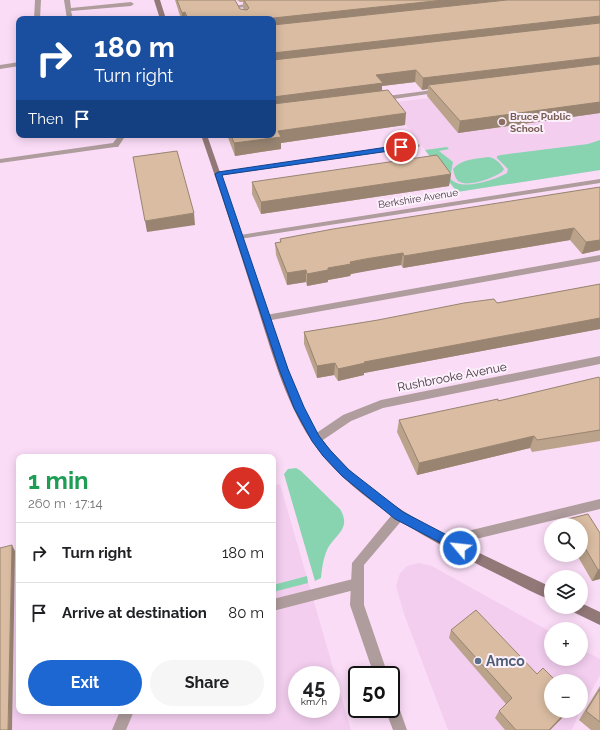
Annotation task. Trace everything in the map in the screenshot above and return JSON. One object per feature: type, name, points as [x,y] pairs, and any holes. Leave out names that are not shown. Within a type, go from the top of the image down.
[{"type":"main road","points":[[157,0],[162,16]]},
{"type":"main road","points":[[205,138],[240,237],[266,318],[299,408],[316,439],[346,473],[399,515],[544,590]]},
{"type":"main road","points":[[588,613],[600,619]]},
{"type":"street","points":[[37,16],[38,0]]},
{"type":"street","points":[[67,0],[69,16]]},
{"type":"street","points":[[234,0],[241,12]]},
{"type":"street","points":[[237,6],[265,3]]},
{"type":"street","points":[[68,10],[131,4]]},
{"type":"street","points":[[0,67],[16,64]]},
{"type":"street","points":[[372,100],[446,90]]},
{"type":"street","points":[[0,161],[115,145],[121,138]]},
{"type":"street","points":[[218,174],[416,145]]},
{"type":"street","name":"Berkshire Avenue","points":[[240,237],[600,181]]},
{"type":"street","points":[[266,318],[600,258]]},
{"type":"street","name":"Rushbrooke Avenue","points":[[316,439],[347,418],[381,404],[600,360]]},
{"type":"street","points":[[447,541],[600,504]]},
{"type":"street","points":[[378,666],[357,605],[358,563],[399,515]]},
{"type":"street","points":[[276,604],[357,584]]},
{"type":"street","points":[[119,730],[126,714]]},
{"type":"street","points":[[396,718],[400,730]]},
{"type":"shaded area","name":"Bruce Public School","points":[[600,76],[600,170],[457,192],[389,103]]},
{"type":"shaded area","points":[[280,484],[333,666],[288,666],[288,718],[340,718],[340,692],[351,730],[0,730],[0,554],[16,551],[16,714],[276,714],[276,485]]},
{"type":"shaded area","points":[[419,563],[432,566],[544,628],[544,666],[588,666],[588,653],[600,659],[600,675],[588,697],[588,674],[544,674],[544,718],[577,718],[572,730],[448,730],[404,614],[396,586],[400,573],[407,566]]},
{"type":"green space","points":[[600,140],[600,170],[457,192],[425,150],[447,147],[449,149],[439,151],[453,162],[450,178],[461,184],[469,184],[494,179],[507,173],[508,169],[497,158],[497,156],[588,144]]},
{"type":"green space","points":[[488,157],[493,158],[499,163],[504,169],[502,172],[493,177],[474,183],[462,183],[457,180],[453,169],[460,163]]},
{"type":"green space","points":[[296,468],[301,471],[340,509],[343,516],[343,527],[327,550],[321,578],[315,581],[284,474],[288,469]]},
{"type":"green space","points":[[307,576],[308,583],[276,591],[276,584]]},
{"type":"building","points":[[177,0],[235,0],[240,9],[247,10],[249,8],[244,0],[444,0],[276,18],[276,16],[187,16],[185,12],[182,13]]},
{"type":"building","points":[[507,0],[600,0],[600,16],[276,53],[276,25]]},
{"type":"building","points":[[600,23],[600,57],[423,78],[416,70],[376,75],[383,83],[276,97],[276,60]]},
{"type":"building","points":[[600,64],[600,102],[460,121],[428,85]]},
{"type":"building","points":[[388,90],[406,113],[278,131],[281,137],[276,138],[276,104]]},
{"type":"building","points":[[232,138],[273,138],[234,143]]},
{"type":"building","points":[[177,151],[194,213],[145,221],[133,157]]},
{"type":"building","points":[[437,155],[451,174],[261,202],[252,182]]},
{"type":"building","points":[[600,187],[600,240],[586,242],[574,228],[404,256],[403,253],[365,259],[350,262],[351,264],[328,268],[328,270],[307,274],[306,270],[287,273],[275,243],[281,242],[280,239],[333,229]]},
{"type":"building","points":[[600,284],[600,318],[364,362],[365,363],[338,369],[335,363],[317,366],[304,332],[378,320],[464,303],[494,299],[497,303]]},
{"type":"building","points":[[599,377],[600,430],[537,440],[534,436],[419,463],[399,420],[498,399],[498,401]]},
{"type":"building","points":[[588,514],[600,533],[600,569],[598,570],[588,553],[588,518],[572,518]]},
{"type":"building","points":[[12,545],[8,730],[0,730],[0,548]]},
{"type":"building","points":[[476,610],[537,674],[543,668],[549,674],[544,674],[544,718],[560,718],[549,730],[516,730],[499,711],[512,698],[451,630]]},
{"type":"building","points":[[600,689],[600,722],[588,713],[588,708]]},
{"type":"place","name":"Bruce Public School","points":[[502,122]]},
{"type":"place","name":"Amco","points":[[478,661]]},
{"type":"route","points":[[401,147],[218,174],[284,369],[299,408],[316,439],[346,473],[399,515],[460,548]]}]
